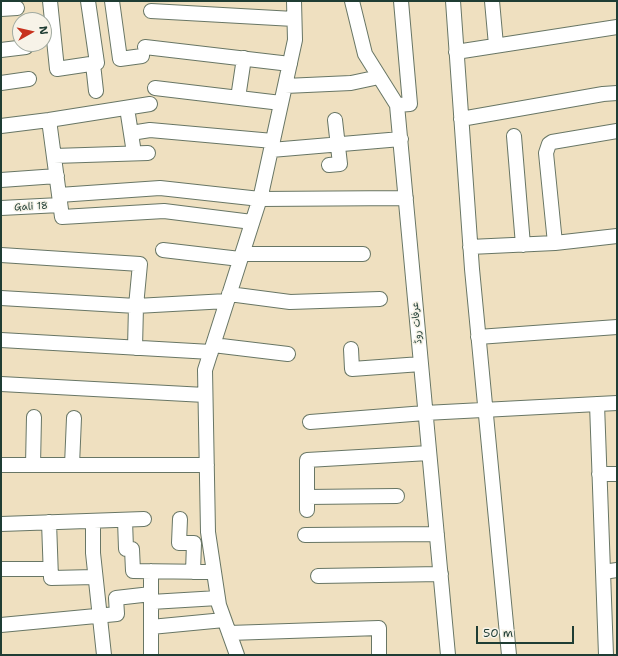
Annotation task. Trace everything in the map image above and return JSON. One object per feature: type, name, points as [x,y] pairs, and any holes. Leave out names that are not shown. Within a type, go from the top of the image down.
[{"type":"street","points":[[50,1],[57,69],[97,63],[88,1]]},
{"type":"street","points":[[112,1],[120,59],[144,51],[244,58],[290,64]]},
{"type":"street","points":[[237,655],[219,606],[208,532],[205,370],[260,199],[295,40],[294,1]]},
{"type":"street","name":"عرفات روڈ","points":[[352,1],[365,54],[398,105],[420,364],[448,655]]},
{"type":"street","points":[[398,105],[410,104],[401,1]]},
{"type":"street","points":[[453,1],[470,247],[509,655]]},
{"type":"street","points":[[492,1],[496,45]]},
{"type":"street","points":[[1,9],[17,8]]},
{"type":"street","points":[[151,11],[294,19]]},
{"type":"street","points":[[456,52],[617,27]]},
{"type":"street","points":[[92,30],[115,28]]},
{"type":"street","points":[[1,50],[12,49]]},
{"type":"street","points":[[238,98],[244,58]]},
{"type":"street","points":[[93,64],[96,91]]},
{"type":"street","points":[[285,86],[351,82],[379,77]]},
{"type":"street","points":[[1,84],[28,79]]},
{"type":"street","points":[[155,88],[281,103]]},
{"type":"street","points":[[461,120],[603,94],[617,93]]},
{"type":"street","points":[[1,126],[150,104]]},
{"type":"street","points":[[54,156],[141,153],[131,133],[127,108]]},
{"type":"street","points":[[49,120],[62,217],[164,211],[252,222]]},
{"type":"street","points":[[329,165],[340,164],[335,120]]},
{"type":"street","points":[[131,133],[150,130],[272,146],[338,144],[401,139]]},
{"type":"street","points":[[555,243],[546,153],[549,144],[617,131]]},
{"type":"street","points":[[514,136],[523,245]]},
{"type":"street","points":[[1,180],[57,176]]},
{"type":"street","name":"Gali 18","points":[[1,208],[160,188],[260,199],[406,198]]},
{"type":"street","points":[[470,247],[555,243],[617,236]]},
{"type":"street","points":[[163,250],[241,257],[363,254]]},
{"type":"street","points":[[1,255],[140,264],[136,306],[135,348]]},
{"type":"street","points":[[1,298],[136,306],[228,297],[290,302],[380,299]]},
{"type":"street","points":[[478,337],[617,327]]},
{"type":"street","points":[[1,340],[135,348],[212,349],[288,354]]},
{"type":"street","points":[[351,349],[352,369],[420,364]]},
{"type":"street","points":[[1,384],[205,395]]},
{"type":"street","points":[[310,422],[425,413],[617,403]]},
{"type":"street","points":[[597,404],[606,655]]},
{"type":"street","points":[[33,465],[34,417]]},
{"type":"street","points":[[72,466],[74,418]]},
{"type":"street","points":[[397,496],[307,503],[307,460],[429,453]]},
{"type":"street","points":[[1,465],[207,465]]},
{"type":"street","points":[[599,474],[617,474]]},
{"type":"street","points":[[1,524],[144,519]]},
{"type":"street","points":[[180,519],[179,543],[194,543],[193,572]]},
{"type":"street","points":[[125,520],[126,549],[132,549],[133,571],[214,572]]},
{"type":"street","points":[[93,521],[95,577],[100,617],[102,655]]},
{"type":"street","points":[[49,522],[51,578],[95,577]]},
{"type":"street","points":[[305,535],[437,534]]},
{"type":"street","points":[[1,569],[50,569]]},
{"type":"street","points":[[602,572],[617,570]]},
{"type":"street","points":[[151,571],[151,655]]},
{"type":"street","points":[[318,576],[441,574]]},
{"type":"street","points":[[1,625],[100,617],[117,614],[116,598],[218,598]]},
{"type":"street","points":[[151,627],[378,628],[378,655]]}]
